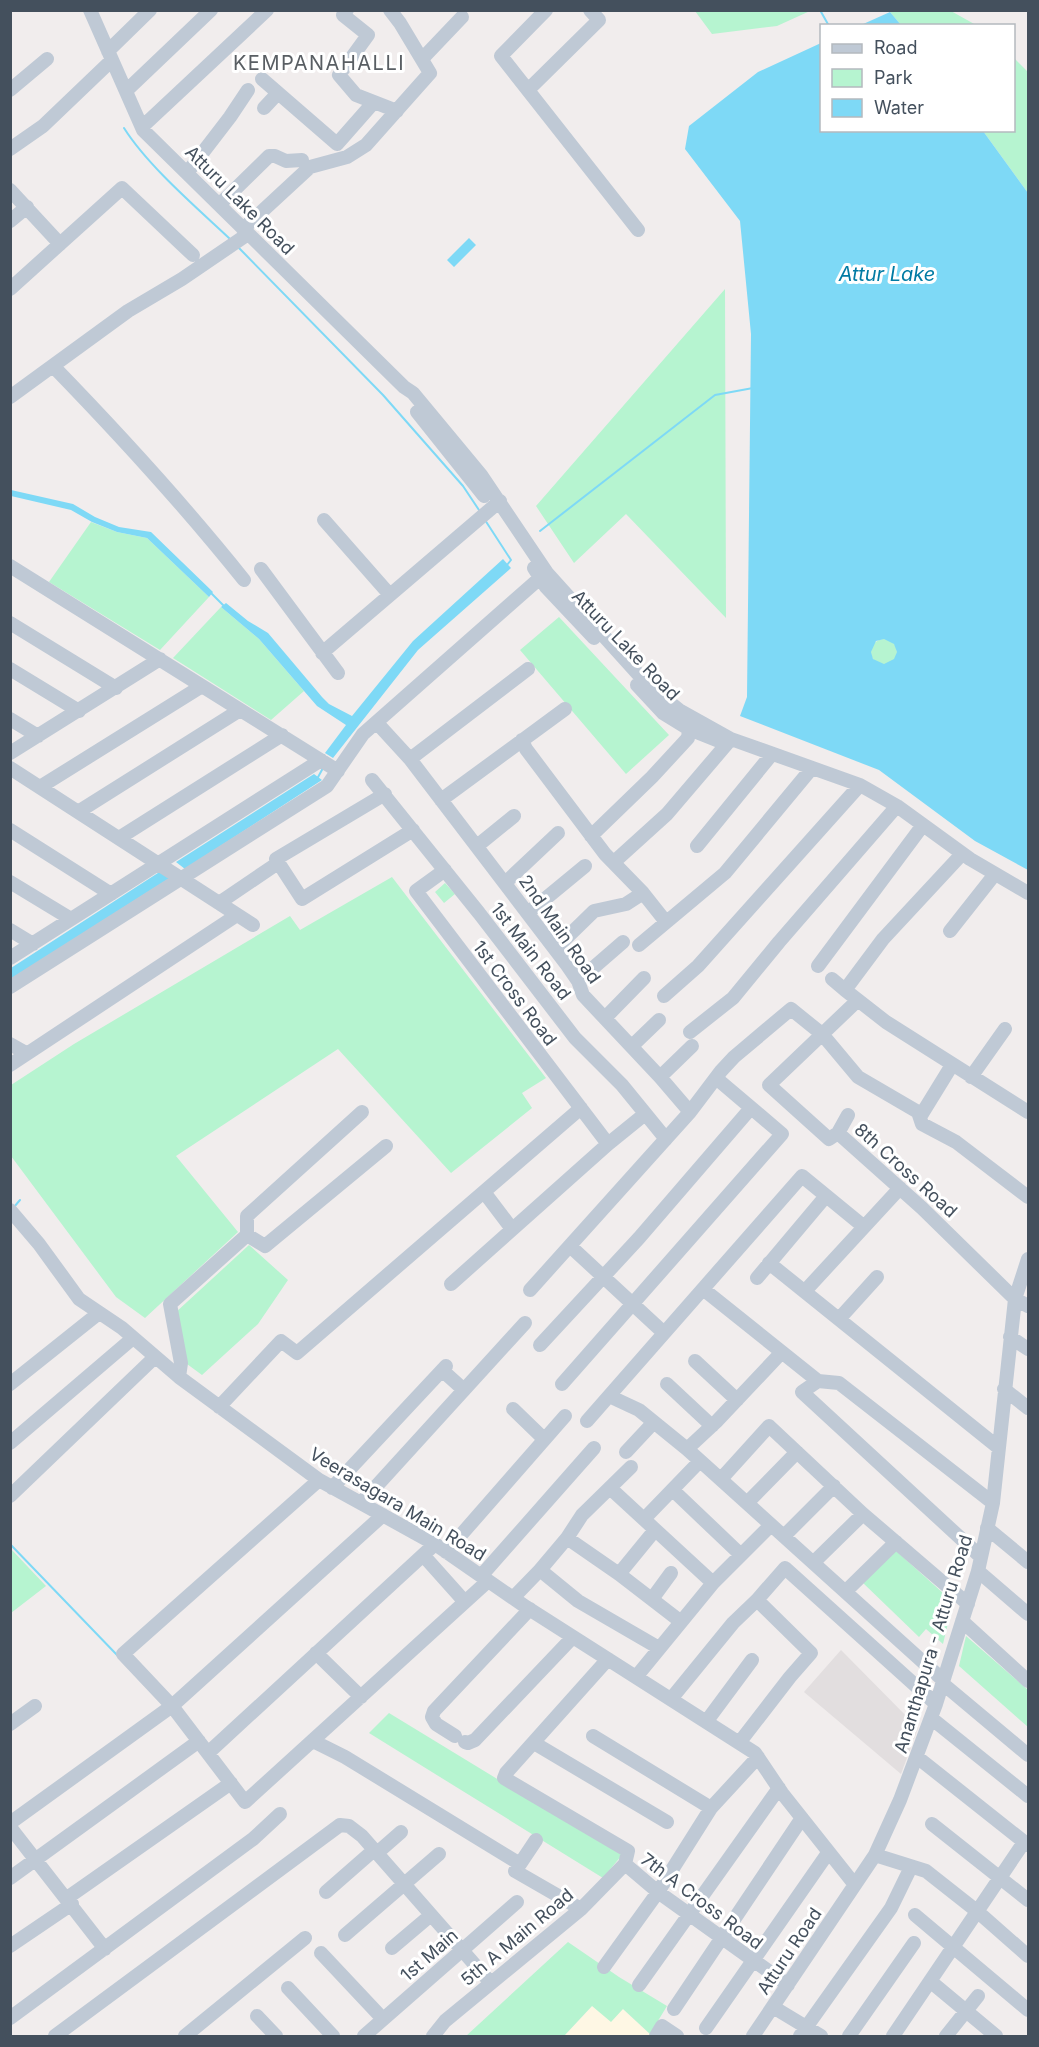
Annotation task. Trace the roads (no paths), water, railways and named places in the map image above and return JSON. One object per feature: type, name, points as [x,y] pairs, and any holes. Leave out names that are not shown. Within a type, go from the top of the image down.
[{"type":"street","name":"Atturu Lake Road","points":[[90,10],[142,127],[404,387],[406,399],[496,504],[547,573],[648,685],[678,710],[729,742]]},
{"type":"street","points":[[10,149],[43,126],[150,10]]},
{"type":"street","points":[[126,92],[211,10]]},
{"type":"street","points":[[142,127],[267,10]]},
{"type":"street","points":[[347,10],[343,15],[368,35],[339,75],[356,95],[397,111]]},
{"type":"street","points":[[10,397],[128,311],[182,279],[246,231],[310,167],[347,157],[366,146],[430,73],[390,10]]},
{"type":"street","points":[[546,10],[501,56],[638,230]]},
{"type":"street","points":[[528,90],[599,20],[590,10]]},
{"type":"street","points":[[422,59],[462,17]]},
{"type":"street","points":[[10,90],[47,59]]},
{"type":"street","points":[[262,79],[336,144],[347,157]]},
{"type":"street","points":[[187,173],[248,90]]},
{"type":"street","points":[[264,108],[278,93]]},
{"type":"street","points":[[336,144],[374,102]]},
{"type":"street","points":[[222,202],[269,156],[285,161],[302,160]]},
{"type":"street","points":[[10,288],[122,188],[193,255]]},
{"type":"street","points":[[10,190],[60,244]]},
{"type":"street","points":[[10,221],[27,207]]},
{"type":"street","points":[[53,366],[178,501],[244,580]]},
{"type":"street","name":"Atturu Lake Road","points":[[496,504],[546,587],[663,713],[689,729],[857,788],[894,809],[1029,902]]},
{"type":"street","points":[[322,653],[496,504]]},
{"type":"street","points":[[324,520],[390,596]]},
{"type":"street","points":[[10,566],[338,771]]},
{"type":"street","points":[[261,569],[338,673]]},
{"type":"street","points":[[10,958],[111,894],[171,872],[327,786],[363,734],[540,578]]},
{"type":"street","points":[[10,623],[116,688]]},
{"type":"street","points":[[10,753],[160,659]]},
{"type":"street","points":[[10,669],[79,711]]},
{"type":"street","points":[[410,759],[528,669]]},
{"type":"street","points":[[40,787],[202,686]]},
{"type":"street","points":[[441,800],[565,709]]},
{"type":"street","points":[[78,812],[240,710]]},
{"type":"street","points":[[10,719],[38,736]]},
{"type":"street","name":"2nd Main Road","points":[[377,723],[410,759],[528,913],[578,981],[583,995],[690,1112]]},
{"type":"street","points":[[591,836],[674,754],[688,738],[689,729]]},
{"type":"street","points":[[119,838],[282,735]]},
{"type":"street","points":[[522,740],[591,836],[666,922]]},
{"type":"street","points":[[614,862],[667,814],[729,742]]},
{"type":"street","points":[[697,846],[770,757]]},
{"type":"street","points":[[10,987],[171,872],[321,760]]},
{"type":"street","points":[[10,768],[253,925]]},
{"type":"street","points":[[639,945],[725,873],[810,771]]},
{"type":"street","name":"1st Main Road","points":[[372,780],[575,1038],[622,1085],[666,1139]]},
{"type":"street","points":[[664,996],[698,966],[857,788]]},
{"type":"street","points":[[385,794],[276,859],[302,898],[413,830]]},
{"type":"street","points":[[660,1077],[691,1039],[733,998],[894,809]]},
{"type":"street","points":[[477,846],[514,816]]},
{"type":"street","points":[[818,966],[921,828]]},
{"type":"street","points":[[10,830],[111,894]]},
{"type":"street","points":[[505,883],[558,833]]},
{"type":"street","points":[[845,990],[883,939],[960,856]]},
{"type":"street","points":[[219,903],[278,863]]},
{"type":"street","points":[[528,913],[585,866]]},
{"type":"street","name":"1st Cross Road","points":[[445,870],[416,891],[608,1144]]},
{"type":"street","name":"Atturu Lake Road","points":[[993,876],[1029,893]]},
{"type":"street","points":[[950,931],[993,876]]},
{"type":"street","points":[[10,882],[71,920]]},
{"type":"street","points":[[555,949],[594,911],[626,904],[643,893]]},
{"type":"street","points":[[10,1065],[237,915]]},
{"type":"street","points":[[10,930],[33,944]]},
{"type":"street","points":[[578,981],[622,942]]},
{"type":"street","points":[[605,1018],[645,978]]},
{"type":"street","points":[[832,979],[886,1022],[1029,1112]]},
{"type":"street","points":[[822,1034],[858,1000]]},
{"type":"street","points":[[530,1290],[690,1112],[734,1057],[791,1009],[822,1034],[858,1077],[918,1112],[922,1124],[956,1142],[1029,1197]]},
{"type":"street","points":[[632,1046],[659,1020]]},
{"type":"street","points":[[971,1077],[1005,1029]]},
{"type":"street","name":"8th Cross Road","points":[[822,1034],[769,1085],[829,1139],[838,1133],[900,1188],[1015,1299],[1029,1306]]},
{"type":"street","points":[[10,1044],[26,1053]]},
{"type":"street","points":[[920,1117],[952,1065]]},
{"type":"street","points":[[562,1384],[782,1134],[716,1078]]},
{"type":"street","points":[[219,1407],[281,1341],[297,1353],[581,1108]]},
{"type":"street","points":[[540,1345],[751,1108]]},
{"type":"street","points":[[179,1377],[182,1363],[170,1304],[246,1235],[247,1216],[362,1112]]},
{"type":"street","points":[[451,1284],[608,1144],[645,1114]]},
{"type":"street","points":[[838,1133],[849,1115]]},
{"type":"street","points":[[246,1235],[265,1246],[386,1146]]},
{"type":"street","points":[[587,1421],[802,1176],[863,1226]]},
{"type":"street","points":[[805,1291],[900,1188]]},
{"type":"street","points":[[484,1192],[512,1229]]},
{"type":"street","points":[[757,1278],[826,1196]]},
{"type":"street","name":"Veerasagara Main Road","points":[[10,1210],[39,1244],[79,1299],[133,1338],[179,1377],[319,1480],[441,1548],[530,1610],[755,1753],[779,1788],[855,1885]]},
{"type":"street","points":[[570,1246],[664,1333]]},
{"type":"street","name":"Ananthapura - Atturu Road","points":[[855,1885],[875,1855],[917,1757],[978,1571],[993,1503],[1015,1299],[1029,1259]]},
{"type":"street","points":[[769,1263],[999,1448]]},
{"type":"street","points":[[838,1319],[877,1276]]},
{"type":"street","points":[[704,1289],[818,1381],[839,1383],[993,1503]]},
{"type":"street","points":[[10,1384],[99,1313]]},
{"type":"street","points":[[361,1503],[525,1323]]},
{"type":"street","points":[[1010,1337],[1029,1348]]},
{"type":"street","points":[[10,1443],[133,1338]]},
{"type":"street","points":[[687,1449],[782,1352]]},
{"type":"street","points":[[10,1496],[155,1357]]},
{"type":"street","points":[[695,1361],[737,1400]]},
{"type":"street","points":[[333,1488],[445,1368],[464,1390]]},
{"type":"street","points":[[818,1381],[802,1392],[981,1557]]},
{"type":"street","points":[[667,1384],[712,1426]]},
{"type":"street","points":[[1004,1389],[1029,1408]]},
{"type":"street","points":[[609,1396],[639,1410],[687,1449],[943,1681],[1029,1755]]},
{"type":"street","points":[[513,1409],[544,1439]]},
{"type":"street","points":[[208,1753],[423,1555],[441,1548],[565,1416]]},
{"type":"street","points":[[626,1452],[654,1422]]},
{"type":"street","points":[[721,1479],[769,1426],[863,1514],[968,1604]]},
{"type":"street","points":[[319,1480],[123,1654],[172,1706],[244,1802],[465,1602],[594,1448]]},
{"type":"street","points":[[747,1503],[797,1452]]},
{"type":"street","points":[[644,1519],[700,1461]]},
{"type":"street","points":[[513,1598],[567,1538],[582,1515],[632,1467]]},
{"type":"street","points":[[784,1536],[834,1486]]},
{"type":"street","points":[[610,1488],[713,1583]]},
{"type":"street","points":[[678,1495],[741,1555]]},
{"type":"street","points":[[814,1562],[863,1514]]},
{"type":"street","points":[[105,1949],[10,1825],[172,1706],[383,1515]]},
{"type":"street","points":[[636,1677],[713,1583],[771,1525]]},
{"type":"street","points":[[987,1528],[1029,1562]]},
{"type":"street","points":[[620,1574],[655,1530]]},
{"type":"street","points":[[567,1538],[620,1574],[680,1621]]},
{"type":"street","points":[[846,1591],[896,1542]]},
{"type":"street","points":[[423,1555],[465,1602]]},
{"type":"street","points":[[671,1699],[733,1623],[757,1600],[784,1568],[936,1704]]},
{"type":"street","points":[[540,1570],[578,1601],[659,1648]]},
{"type":"street","points":[[978,1571],[1029,1614]]},
{"type":"street","points":[[652,1599],[671,1573]]},
{"type":"street","points":[[739,1743],[811,1653],[757,1600]]},
{"type":"street","points":[[530,1610],[434,1712],[432,1717],[436,1724],[468,1743],[475,1740],[573,1637]]},
{"type":"street","points":[[962,1621],[1029,1681]]},
{"type":"street","points":[[316,1653],[361,1697]]},
{"type":"street","points":[[608,1659],[504,1778],[628,1851],[625,1864]]},
{"type":"street","points":[[706,1722],[752,1660]]},
{"type":"street","points":[[10,1724],[35,1706]]},
{"type":"street","points":[[931,1718],[1029,1796]]},
{"type":"street","points":[[593,1736],[711,1808]]},
{"type":"street","points":[[10,1878],[199,1741]]},
{"type":"street","points":[[313,1741],[345,1757],[520,1864]]},
{"type":"street","points":[[534,1743],[667,1822]]},
{"type":"street","points":[[604,1967],[658,1892],[711,1808],[758,1757]]},
{"type":"street","points":[[893,2037],[1027,1844],[917,1757]]},
{"type":"street","points":[[10,1946],[231,1784]]},
{"type":"street","points":[[639,1985],[779,1788]]},
{"type":"street","points":[[10,2018],[253,1839],[280,1814]]},
{"type":"street","points":[[674,2009],[720,1937],[802,1818]]},
{"type":"street","points":[[55,2037],[344,1824],[354,1829],[490,1982]]},
{"type":"street","points":[[932,1824],[1029,1900]]},
{"type":"street","points":[[326,1892],[401,1832]]},
{"type":"street","points":[[536,1840],[515,1871],[581,1909]]},
{"type":"street","points":[[706,2028],[828,1852]]},
{"type":"street","points":[[345,1935],[439,1854]]},
{"type":"street","points":[[875,1855],[926,1871],[1029,1956]]},
{"type":"street","name":"7th A Cross Road","points":[[625,1864],[658,1892],[751,1961],[788,1985]]},
{"type":"street","name":"5th A Main Road","points":[[433,2037],[445,2021],[490,1982],[581,1909],[625,1864]]},
{"type":"street","points":[[803,2032],[891,1908],[911,1867]]},
{"type":"street","name":"Atturu Road","points":[[753,2037],[855,1885]]},
{"type":"street","name":"1st Main","points":[[364,2037],[517,1902]]},
{"type":"street","points":[[392,1948],[431,1915]]},
{"type":"street","points":[[915,1915],[1029,2010]]},
{"type":"street","points":[[185,2037],[305,1938]]},
{"type":"street","points":[[849,2037],[914,1943]]},
{"type":"street","points":[[321,1953],[383,2019]]},
{"type":"street","points":[[930,1981],[994,2036]]},
{"type":"street","points":[[288,1988],[333,2037]]},
{"type":"street","points":[[946,2037],[978,1996]]},
{"type":"street","points":[[773,2007],[803,2032],[821,2037]]},
{"type":"street","points":[[257,2016],[276,2037]]},
{"type":"street","points":[[656,2037],[662,2026],[677,2037]]},
{"type":"water","points":[[890,12],[900,24],[863,24]]},
{"type":"water","name":"Attur Lake","points":[[820,43],[820,132],[984,132],[1028,193],[1028,870],[975,841],[879,770],[740,716],[747,697],[751,334],[740,221],[685,149],[689,126],[758,72]],"holes":[[[884,639],[894,644],[897,652],[894,659],[884,664],[873,659],[871,652],[876,641]]]},
{"type":"water","points":[[469,238],[476,245],[454,267],[447,260]]},
{"type":"water","points":[[11,490],[73,504],[119,527],[151,532],[213,592],[209,597],[147,538],[117,532],[71,510],[11,496]]},
{"type":"water","points":[[503,559],[511,568],[418,650],[333,758],[325,753],[346,725],[317,706],[259,639],[221,607],[226,603],[248,621],[268,633],[329,704],[352,716],[413,641]]},
{"type":"water","points":[[314,774],[322,780],[185,869],[176,862]]},
{"type":"water","points":[[161,871],[170,878],[11,979],[11,968]]},
{"type":"waterway","points":[[820,10],[828,24]]},
{"type":"waterway","points":[[124,128],[159,171],[230,239]]},
{"type":"waterway","points":[[238,247],[383,395],[463,486],[479,510]]},
{"type":"waterway","points":[[540,531],[715,395],[753,388]]},
{"type":"waterway","points":[[485,520],[511,560],[507,565]]},
{"type":"waterway","points":[[211,593],[224,606]]},
{"type":"waterway","points":[[317,779],[323,768]]},
{"type":"waterway","points":[[14,1207],[20,1200]]},
{"type":"waterway","points":[[10,1544],[118,1656]]},
{"type":"district","name":"KEMPANAHALLI","points":[[319,63]]}]
